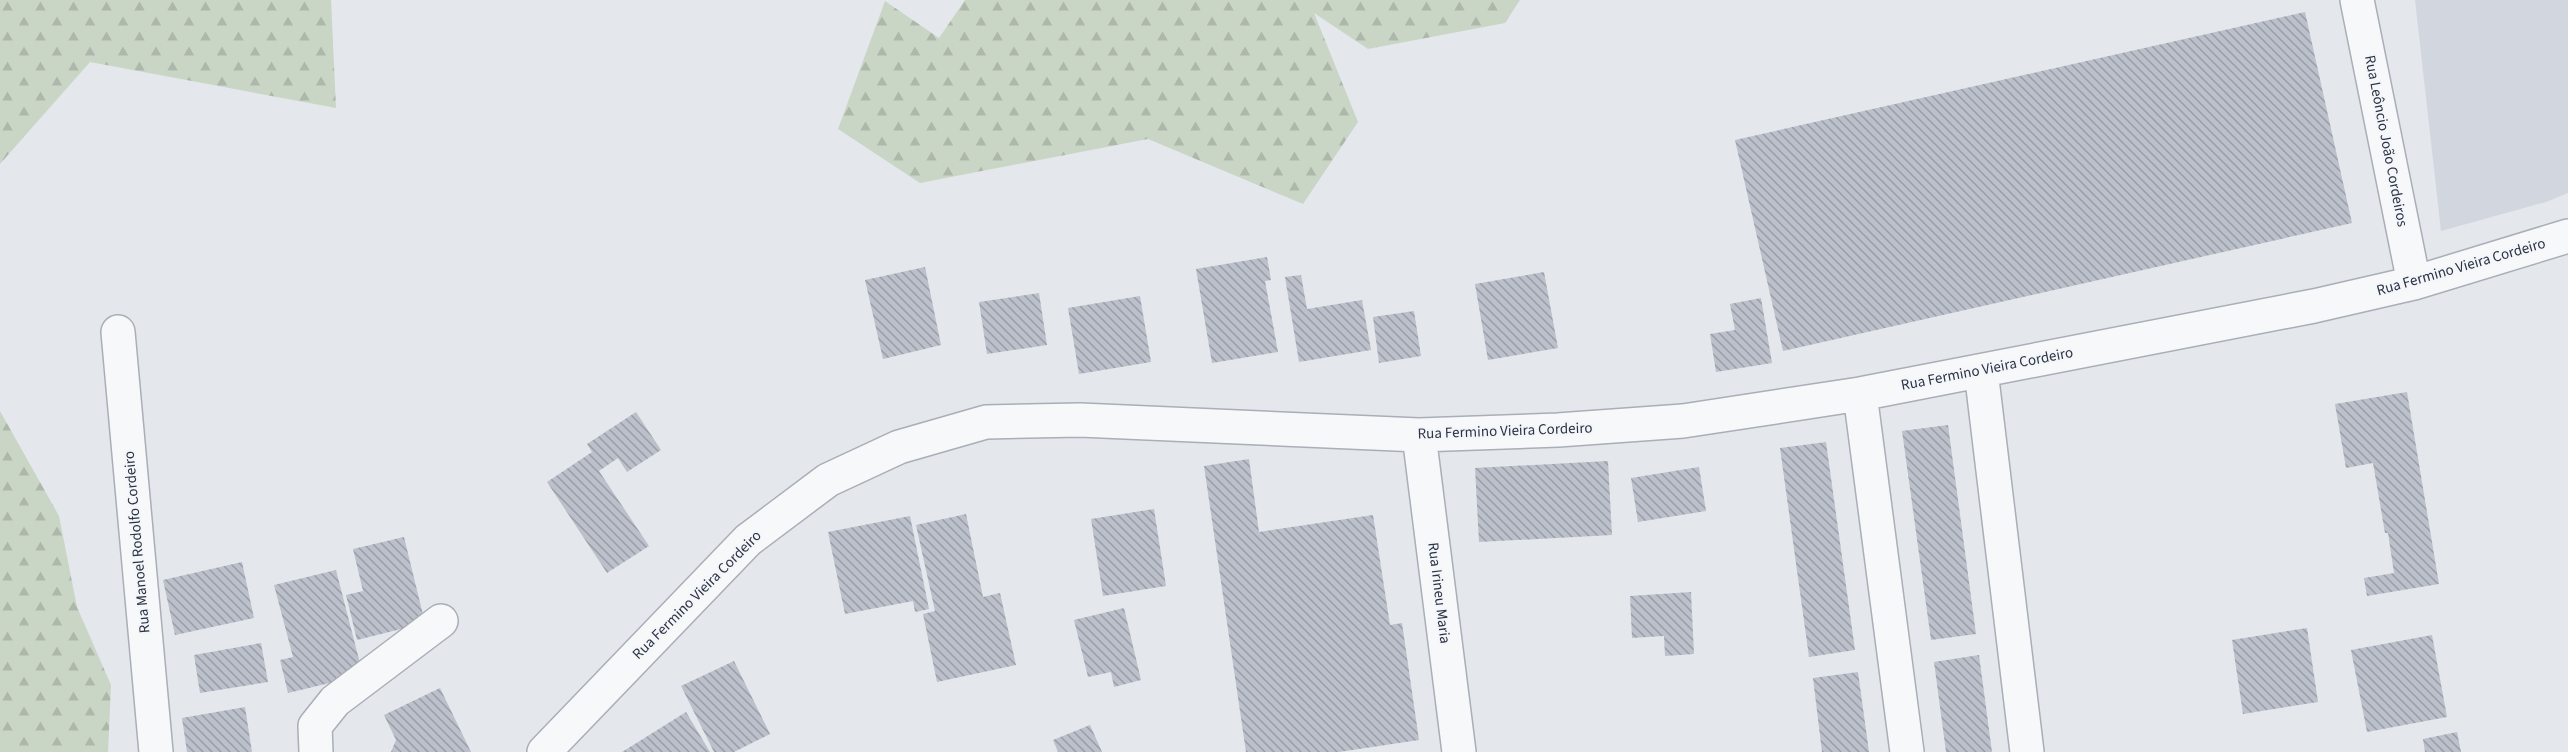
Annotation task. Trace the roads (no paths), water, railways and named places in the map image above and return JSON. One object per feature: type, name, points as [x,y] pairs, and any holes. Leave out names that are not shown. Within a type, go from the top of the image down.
[{"type":"street","name":"Rua Leôncio João Cordeiros","points":[[2357,0],[2414,283]]},
{"type":"street","name":"Rua Fermino Vieira Cordeiro","points":[[544,752],[748,540],[828,480],[899,447],[986,422],[1068,420],[1419,435],[1558,430],[1683,421],[1860,394],[2314,306],[2414,283],[2568,236]]},
{"type":"street","name":"Rua Manoel Rodolfo Cordeiro","points":[[118,332],[156,752]]},
{"type":"street","points":[[1981,371],[2027,752]]},
{"type":"street","points":[[1860,394],[1907,752]]},
{"type":"street","name":"Rua Irineu Maria","points":[[1419,435],[1459,752]]},
{"type":"street","points":[[316,752],[315,726],[335,701],[441,621]]}]
